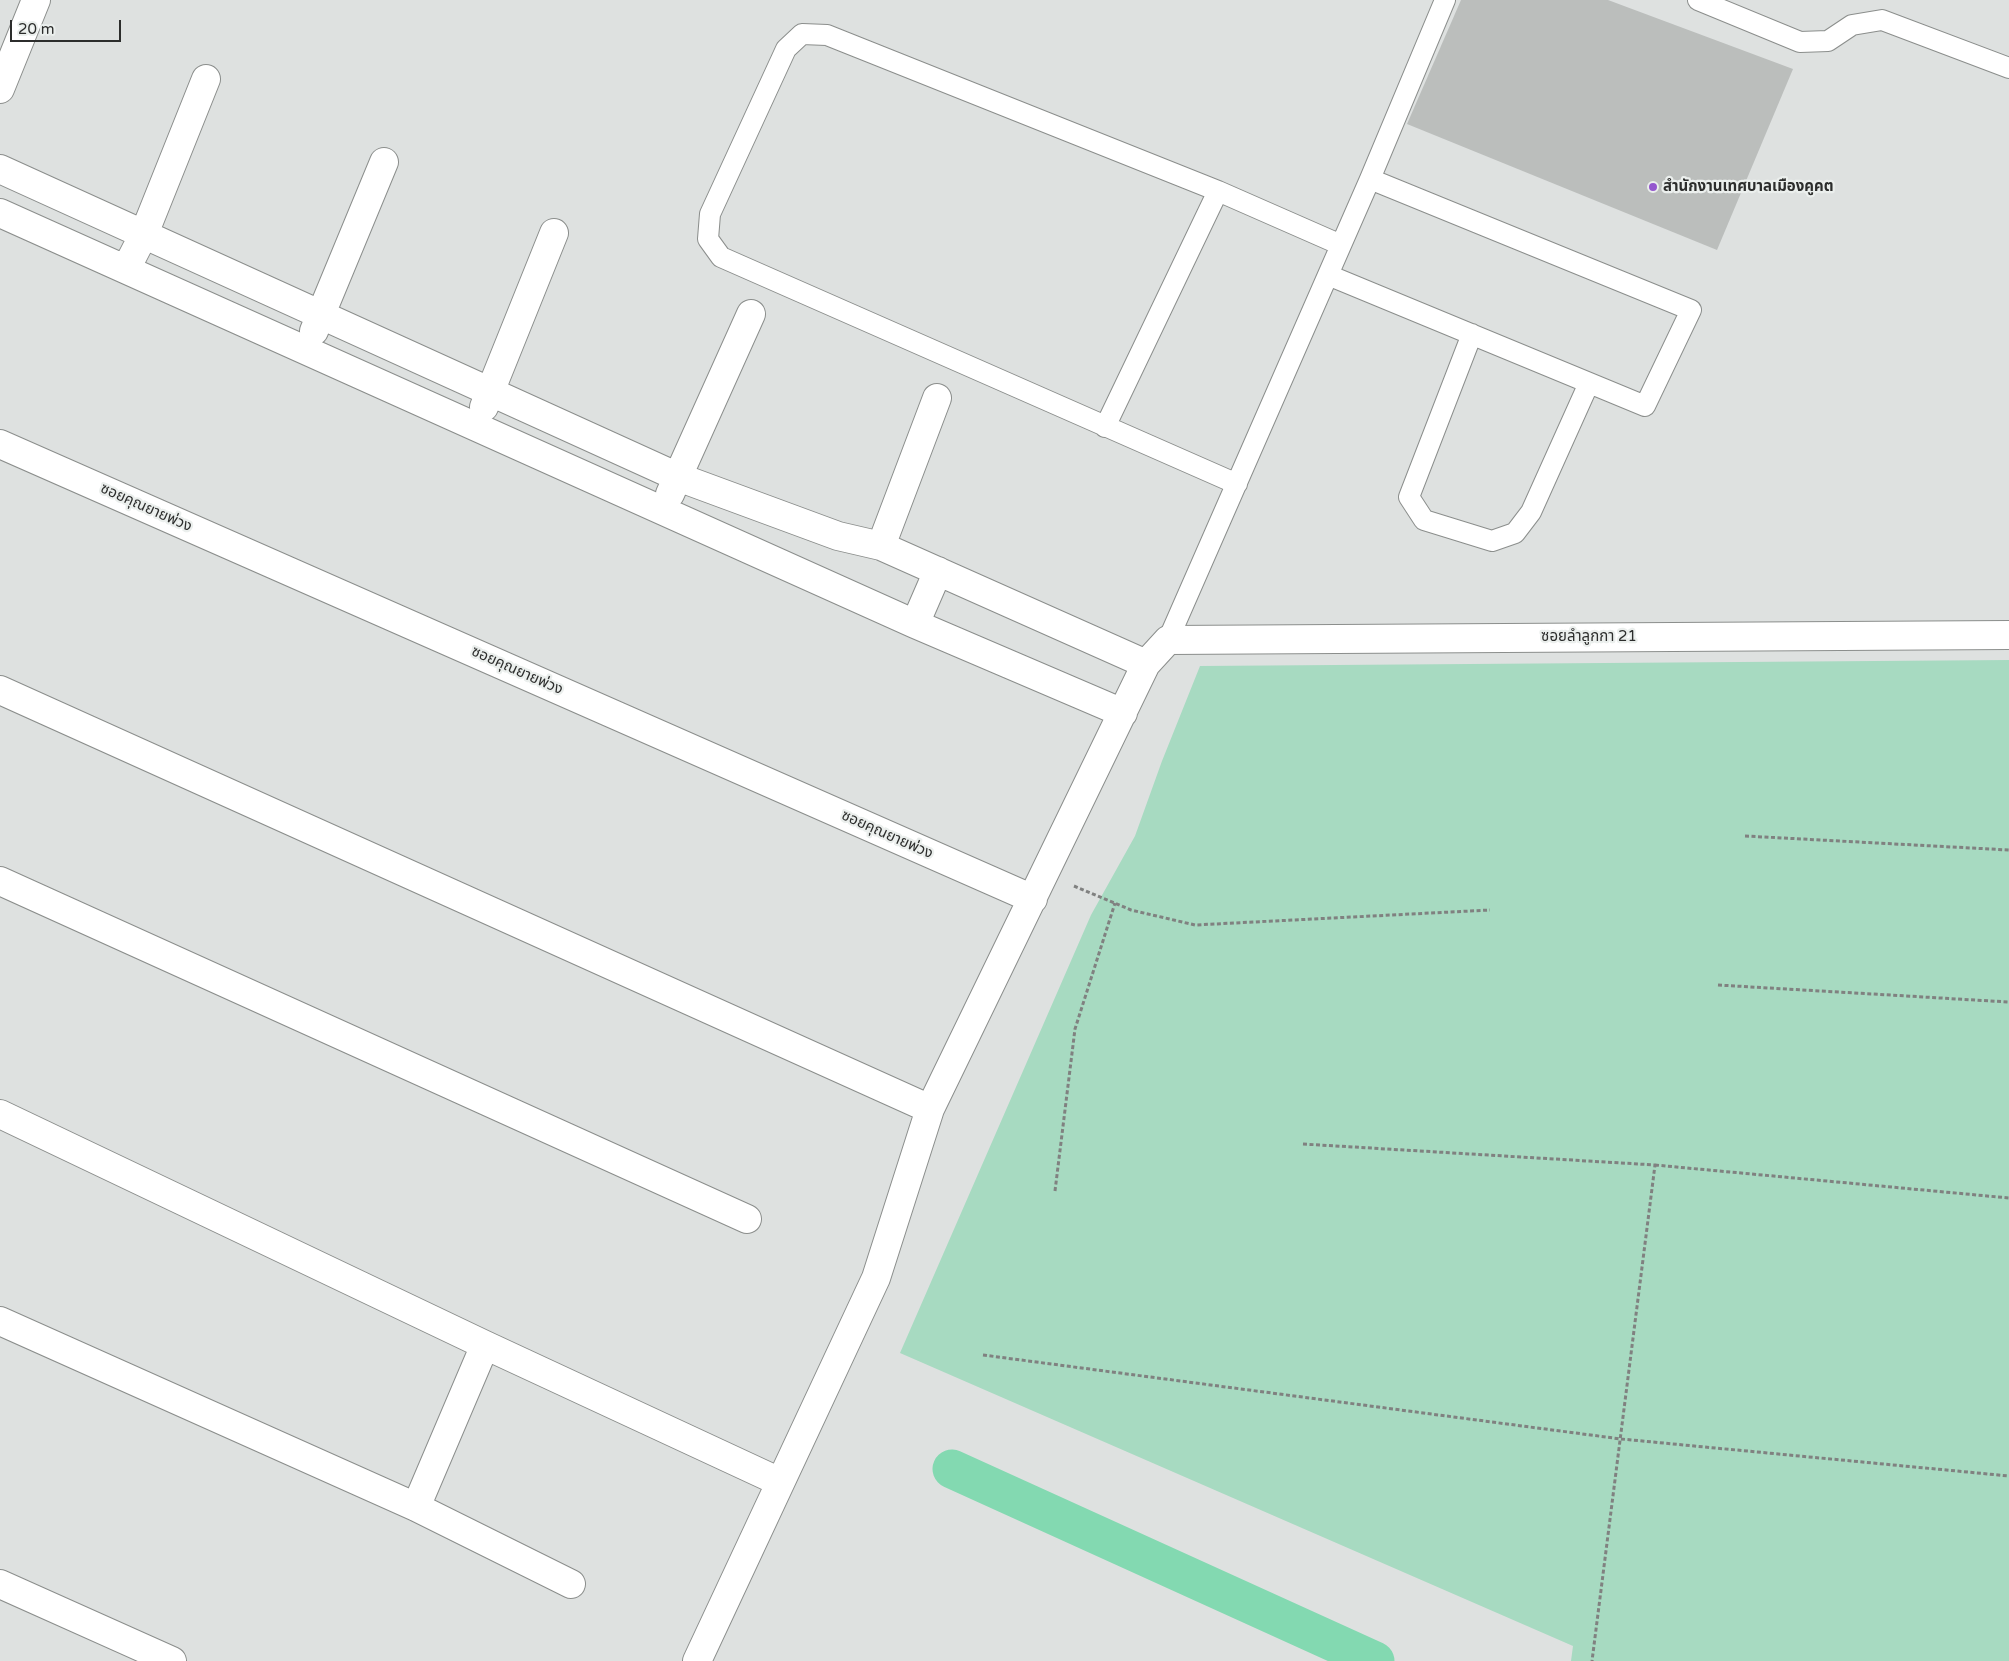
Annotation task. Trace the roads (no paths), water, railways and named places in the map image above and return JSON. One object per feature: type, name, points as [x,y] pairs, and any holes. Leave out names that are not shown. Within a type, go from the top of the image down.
[{"type":"street","points":[[0,89],[36,0]]},
{"type":"street","points":[[126,269],[144,234],[206,79]]},
{"type":"street","points":[[306,351],[384,162]]},
{"type":"street","points":[[0,169],[678,477],[838,536],[881,546],[1146,664]]},
{"type":"street","points":[[0,213],[915,624],[1123,713]]},
{"type":"street","points":[[477,428],[489,391],[554,233]]},
{"type":"street","points":[[662,511],[751,314]]},
{"type":"street","points":[[881,546],[937,398]]},
{"type":"street","name":"ซอยคุณยายพ่วง","points":[[0,444],[1034,899]]},
{"type":"street","points":[[915,624],[938,571]]},
{"type":"street","name":"ซอยลำลูกกา 21","points":[[1168,640],[2009,635]]},
{"type":"street","points":[[697,1661],[876,1278],[930,1110],[1034,899],[1146,664],[1168,640]]},
{"type":"street","points":[[0,690],[930,1110]]},
{"type":"street","points":[[0,881],[747,1220]]},
{"type":"street","points":[[0,1114],[485,1346],[780,1482]]},
{"type":"street","points":[[0,1321],[416,1507],[571,1584]]},
{"type":"street","points":[[416,1507],[485,1346]]},
{"type":"street","points":[[0,1584],[172,1661]]},
{"type":"lane","points":[[1168,640],[1370,179],[1445,0]]},
{"type":"lane","points":[[1698,0],[1800,42],[1828,41],[1852,25],[1882,20],[2008,65]]},
{"type":"lane","points":[[1237,484],[721,257],[708,239],[710,214],[786,49],[802,34],[827,35],[1218,191],[1341,246]]},
{"type":"lane","points":[[1328,274],[1645,406],[1691,310],[1370,179]]},
{"type":"lane","points":[[1105,427],[1218,191]]},
{"type":"lane","points":[[1472,334],[1409,496],[1424,520],[1492,541],[1515,533],[1531,512],[1589,383]]},
{"type":"waterway","points":[[952,1469],[1375,1661]]},
{"type":"place","name":"สำนักงานเทศบาลเมืองคูคต","points":[[1653,187]]}]
